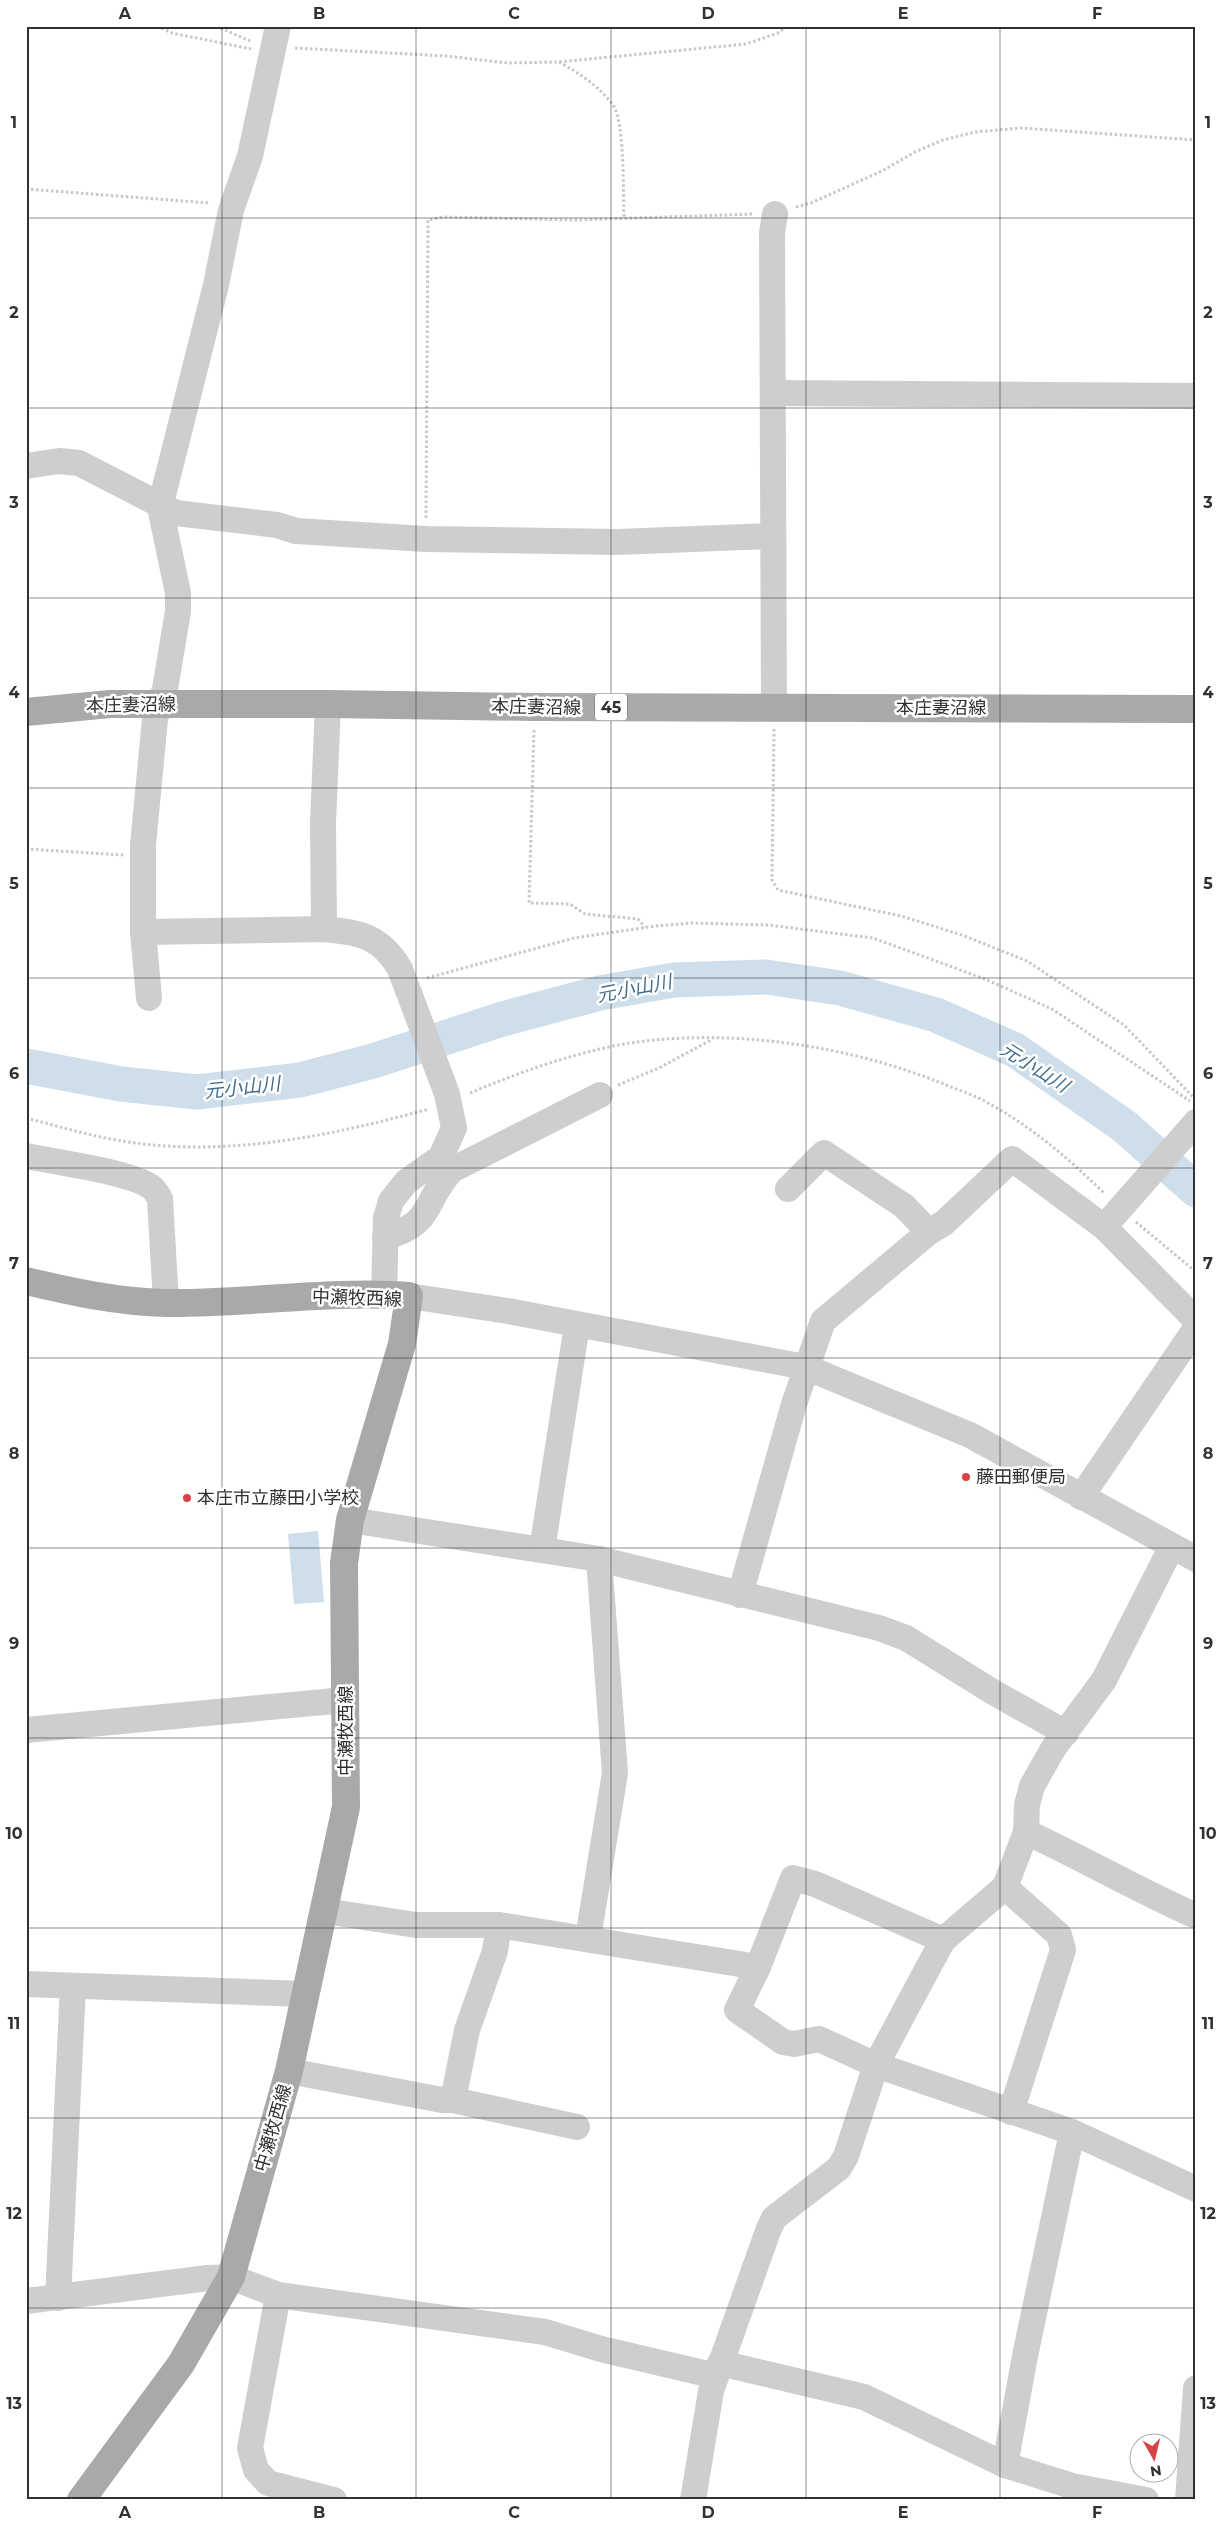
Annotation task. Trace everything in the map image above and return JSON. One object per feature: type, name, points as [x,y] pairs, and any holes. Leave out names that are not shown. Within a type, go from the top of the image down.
[{"type":"main road","name":"本庄妻沼線","points":[[26,712],[110,704],[1196,709]]},
{"type":"main road","name":"中瀬牧西線","points":[[26,1282],[128,1300],[166,1303],[338,1294],[397,1296],[402,1344],[350,1520],[344,1563],[346,1807],[289,2071],[231,2277],[181,2364],[80,2500]]},
{"type":"street","points":[[149,998],[143,932],[143,856],[150,755],[159,704],[174,644],[178,594],[160,507],[216,285],[231,210],[250,156],[276,39]]},
{"type":"street","points":[[774,708],[772,233],[775,214]]},
{"type":"street","points":[[774,393],[1196,396]]},
{"type":"street","points":[[26,466],[59,461],[79,463],[105,475],[160,507],[176,513],[277,524],[296,531],[426,539],[617,542],[772,536]]},
{"type":"street","points":[[324,929],[323,822],[328,704]]},
{"type":"street","points":[[143,932],[324,929],[353,932],[368,937],[383,946],[393,957],[448,1099],[454,1128],[441,1157],[406,1182],[391,1201],[386,1218],[385,1237],[397,1296],[488,1308],[805,1367],[970,1435],[1081,1498],[1196,1559]]},
{"type":"street","points":[[385,1237],[404,1232],[419,1222],[442,1181],[452,1170],[600,1095]]},
{"type":"street","points":[[1120,1213],[1196,1122]]},
{"type":"street","points":[[788,1190],[824,1154],[904,1206],[929,1232]]},
{"type":"street","points":[[26,1156],[139,1180],[152,1188],[160,1199],[166,1303]]},
{"type":"street","points":[[740,1595],[805,1367],[823,1322],[929,1232],[944,1223],[1012,1159],[1120,1213],[1195,1328],[1081,1498]]},
{"type":"street","points":[[542,1550],[577,1325]]},
{"type":"street","points":[[350,1520],[599,1559],[740,1595],[853,1621],[906,1638],[993,1692],[1066,1733]]},
{"type":"street","points":[[695,2499],[712,2391],[718,2369],[774,2218],[839,2168],[846,2156],[876,2065],[943,1940],[1005,1887],[1026,1832],[1027,1805],[1032,1786],[1053,1749],[1104,1680],[1172,1546]]},
{"type":"street","points":[[588,1938],[615,1774],[599,1559]]},
{"type":"street","points":[[26,1730],[345,1700]]},
{"type":"street","points":[[1026,1832],[1092,1863],[1138,1890],[1196,1916]]},
{"type":"street","points":[[943,1940],[814,1884],[793,1878],[758,1967],[737,2010],[783,2042],[794,2044],[819,2039],[876,2065],[1072,2132],[1196,2189]]},
{"type":"street","points":[[1005,1887],[1060,1935],[1063,1950],[1011,2112]]},
{"type":"street","points":[[325,1911],[397,1924],[499,1925],[758,1967]]},
{"type":"street","points":[[453,2100],[467,2030],[495,1951],[499,1925]]},
{"type":"street","points":[[26,1984],[306,1994]]},
{"type":"street","points":[[58,2298],[73,1986]]},
{"type":"street","points":[[289,2071],[453,2100],[577,2127]]},
{"type":"street","points":[[1005,2465],[1025,2356],[1072,2132]]},
{"type":"street","points":[[26,2301],[208,2278],[231,2277],[278,2295],[545,2332],[602,2349],[864,2397],[1005,2465],[1072,2486],[1146,2500]]},
{"type":"street","points":[[278,2295],[250,2448],[256,2470],[268,2484],[334,2500]]},
{"type":"street","points":[[1188,2500],[1196,2388]]},
{"type":"path","points":[[158,26],[172,33],[244,49],[276,39]]},
{"type":"path","points":[[216,26],[276,39],[291,48],[446,56],[508,63],[558,62],[746,44],[778,33],[788,26]]},
{"type":"path","points":[[558,62],[583,75],[614,106],[622,142],[624,219]]},
{"type":"path","points":[[426,539],[428,220],[443,216],[624,219],[775,214],[811,203],[943,140],[975,132],[1022,128],[1196,140]]},
{"type":"path","points":[[26,189],[220,204],[231,210]]},
{"type":"path","points":[[534,707],[529,903],[570,904],[585,914],[638,919],[646,927]]},
{"type":"path","points":[[774,708],[772,880],[778,890],[901,916],[962,935],[1026,961],[1124,1024],[1196,1100]]},
{"type":"path","points":[[26,849],[143,856]]},
{"type":"path","points":[[406,988],[492,959],[574,938],[646,927],[692,923],[768,925],[873,938],[985,979],[1052,1009],[1196,1104]]},
{"type":"path","points":[[600,1095],[659,1068],[714,1038]]},
{"type":"path","points":[[26,1118],[122,1141],[182,1146],[220,1146],[292,1140],[334,1133],[448,1099],[526,1069],[595,1050],[655,1041],[714,1038],[802,1044],[897,1067],[970,1095],[1015,1119],[1049,1143],[1120,1213],[1196,1272]]},
{"type":"water","points":[[318,1531],[324,1602],[294,1604],[288,1534]]},
{"type":"waterway","name":"元小山川","points":[[26,1066],[121,1084],[197,1092],[300,1080],[373,1061],[506,1018],[600,993],[674,980],[766,977],[840,988],[936,1015],[1015,1050],[1124,1126],[1196,1190]]},
{"type":"place","name":"藤田郵便局","points":[[966,1477]]},
{"type":"place","name":"本庄市立藤田小学校","points":[[187,1498]]}]
